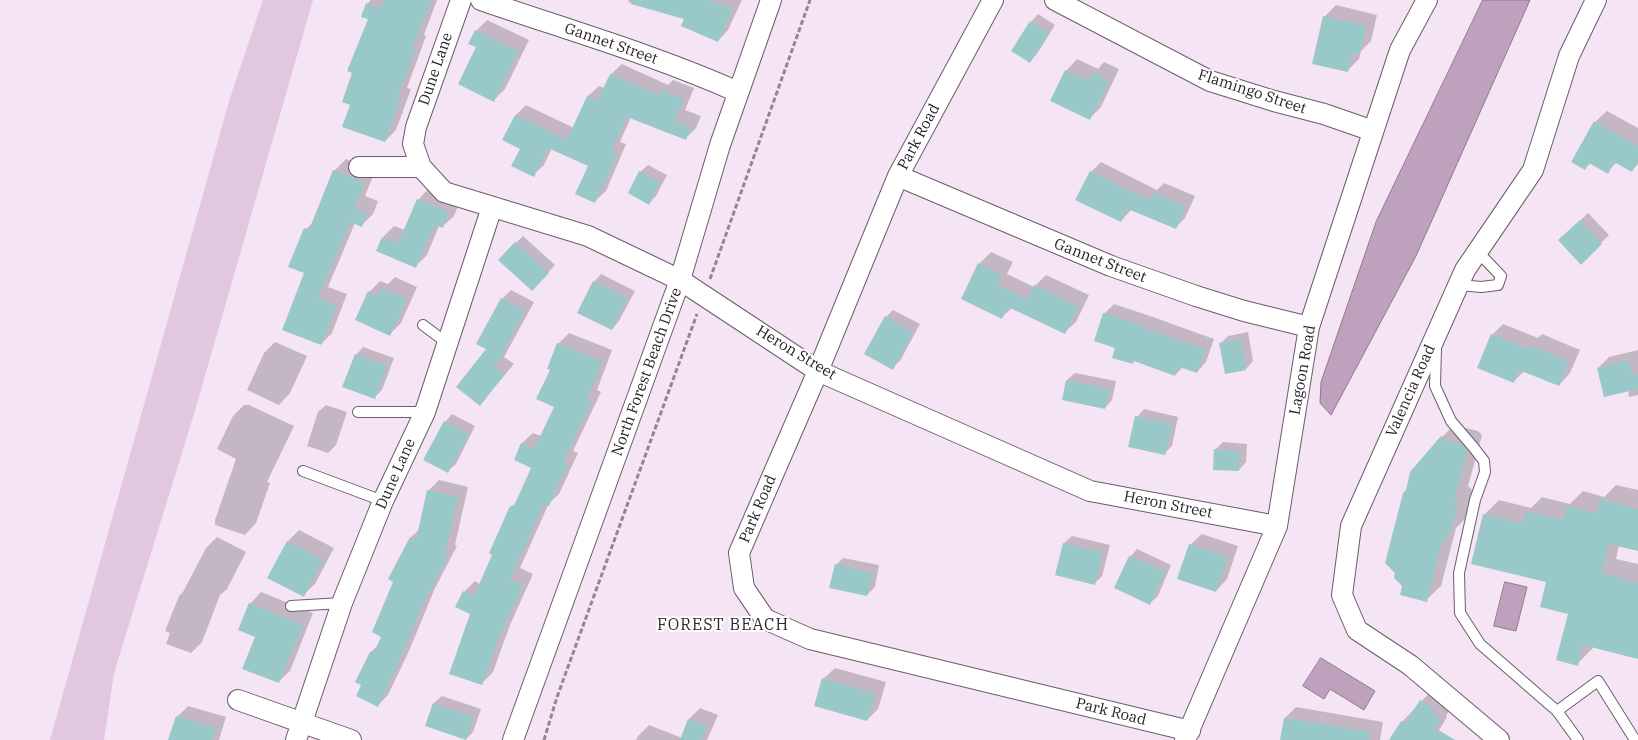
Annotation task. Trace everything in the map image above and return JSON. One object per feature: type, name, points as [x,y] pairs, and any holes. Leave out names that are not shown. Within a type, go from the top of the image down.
[{"type":"street","name":"Dune Lane","points":[[421,166],[413,144],[416,127],[461,0]]},
{"type":"street","name":"Gannet Street","points":[[482,0],[703,76],[738,92]]},
{"type":"street","name":"North Forest Beach Drive","points":[[513,740],[680,280],[720,145],[771,0]]},
{"type":"street","name":"Park Road","points":[[993,0],[898,176],[818,371],[739,553],[744,588],[765,619],[810,639],[1188,736]]},
{"type":"street","name":"Flamingo Street","points":[[1055,0],[1210,81],[1324,114],[1373,131]]},
{"type":"street","name":"Lagoon Road","points":[[1188,736],[1278,526],[1309,327],[1400,50],[1427,0]]},
{"type":"street","name":"Valencia Road","points":[[1499,740],[1410,665],[1357,630],[1342,595],[1351,526],[1466,270],[1533,170],[1569,56],[1596,0]]},
{"type":"street","points":[[359,167],[421,166]]},
{"type":"street","name":"Heron Street","points":[[421,166],[444,192],[588,236],[680,280],[818,371],[1090,491],[1278,526]]},
{"type":"street","name":"Gannet Street","points":[[898,176],[1111,266],[1244,311],[1309,327]]},
{"type":"street","name":"Dune Lane","points":[[299,731],[342,603],[383,501],[424,412],[492,207]]},
{"type":"street","points":[[238,700],[299,731],[351,740]]},
{"type":"lane","points":[[1459,285],[1498,286],[1501,276],[1478,252]]},
{"type":"lane","points":[[423,325],[447,343]]},
{"type":"lane","points":[[1437,333],[1435,386],[1451,421],[1484,461],[1485,472],[1475,500],[1459,573],[1460,613],[1480,644],[1557,711],[1578,740]]},
{"type":"lane","points":[[358,412],[424,412]]},
{"type":"lane","points":[[304,471],[383,501]]},
{"type":"lane","points":[[290,606],[342,603]]},
{"type":"lane","points":[[1557,711],[1598,681],[1635,740]]},
{"type":"path","points":[[544,740],[557,697],[810,0]]},
{"type":"shaded area","points":[[263,0],[313,0],[194,414],[114,673],[104,740],[50,740],[230,98]]},
{"type":"shaded area","points":[[1483,0],[1530,0],[1416,256],[1331,415],[1320,403],[1321,382],[1376,222]]},
{"type":"shaded area","points":[[1505,582],[1527,587],[1516,631],[1494,626]]},
{"type":"shaded area","points":[[1321,658],[1375,691],[1364,710],[1330,689],[1324,699],[1303,686]]},
{"type":"building","points":[[384,0],[431,0],[413,47],[416,48],[397,99],[400,100],[385,142],[342,127],[350,105],[342,102],[352,73],[347,71],[368,19],[361,17],[366,3],[381,9]]},
{"type":"building","points":[[632,0],[709,0],[733,10],[718,42],[681,26],[684,19],[631,4]]},
{"type":"building","points":[[1323,16],[1366,26],[1360,54],[1353,52],[1348,72],[1312,64]]},
{"type":"building","points":[[1030,21],[1049,33],[1030,63],[1011,51]]},
{"type":"building","points":[[475,30],[518,51],[494,102],[458,84],[476,47],[468,44]]},
{"type":"building","points":[[1065,70],[1088,81],[1092,73],[1109,80],[1090,120],[1050,101]]},
{"type":"building","points":[[610,74],[659,95],[661,90],[684,99],[675,121],[691,127],[686,140],[627,117],[611,152],[617,155],[595,203],[575,194],[588,166],[548,148],[534,177],[511,166],[520,149],[502,140],[515,115],[567,140],[587,96],[597,101]]},
{"type":"building","points":[[1594,121],[1638,146],[1638,161],[1632,172],[1614,162],[1608,174],[1589,163],[1585,170],[1571,162]]},
{"type":"building","points":[[333,170],[365,182],[355,208],[367,213],[362,227],[350,222],[318,298],[337,306],[321,345],[282,330],[304,273],[288,267],[304,228],[309,230]]},
{"type":"building","points":[[639,171],[660,183],[649,205],[628,193]]},
{"type":"building","points":[[1090,171],[1149,200],[1153,192],[1186,206],[1176,229],[1128,209],[1121,222],[1075,200]]},
{"type":"building","points":[[417,199],[449,212],[443,228],[434,225],[416,268],[376,251],[382,237],[398,243]]},
{"type":"building","points":[[1580,220],[1602,244],[1581,265],[1558,240]]},
{"type":"building","points":[[515,242],[549,273],[532,291],[498,260]]},
{"type":"building","points":[[978,263],[1002,274],[997,285],[1027,300],[1034,285],[1078,307],[1065,334],[1008,307],[1002,319],[961,299]]},
{"type":"building","points":[[593,281],[628,298],[612,330],[577,313]]},
{"type":"building","points":[[382,288],[407,299],[390,336],[355,320],[368,291],[378,296]]},
{"type":"building","points":[[501,298],[525,311],[495,367],[505,374],[480,406],[456,387],[486,349],[476,344]]},
{"type":"building","points":[[1103,313],[1145,326],[1144,328],[1206,349],[1197,373],[1179,367],[1175,376],[1134,361],[1133,364],[1112,358],[1115,348],[1094,341]]},
{"type":"building","points":[[885,316],[913,332],[893,370],[864,354]]},
{"type":"building","points":[[1491,334],[1527,349],[1529,345],[1569,361],[1559,386],[1519,370],[1514,383],[1477,368]]},
{"type":"building","points":[[1241,339],[1246,370],[1225,374],[1219,343]]},
{"type":"building","points":[[557,343],[602,361],[587,401],[591,403],[563,462],[568,464],[549,506],[544,504],[510,579],[523,585],[499,637],[482,685],[449,674],[470,614],[455,607],[463,591],[474,596],[492,555],[489,553],[509,508],[512,505],[514,506],[531,468],[514,460],[521,443],[534,449],[554,407],[536,399],[550,370],[547,369]]},
{"type":"building","points":[[355,354],[387,366],[375,399],[342,387]]},
{"type":"building","points":[[1629,360],[1632,375],[1638,373],[1638,389],[1604,397],[1597,368]]},
{"type":"building","points":[[1066,380],[1109,389],[1105,409],[1062,400]]},
{"type":"building","points":[[1135,416],[1172,424],[1165,455],[1128,447]]},
{"type":"building","points":[[444,421],[469,434],[448,473],[423,460]]},
{"type":"building","points":[[1441,436],[1447,441],[1463,445],[1467,451],[1454,501],[1458,505],[1450,535],[1441,544],[1427,602],[1400,595],[1402,586],[1394,578],[1395,573],[1385,563],[1410,472]]},
{"type":"building","points":[[1214,449],[1240,451],[1239,471],[1213,470]]},
{"type":"building","points":[[427,490],[458,497],[445,555],[448,556],[425,600],[378,707],[356,696],[361,685],[355,682],[370,652],[374,653],[381,637],[372,632],[393,582],[388,579],[410,537],[416,540]]},
{"type":"building","points":[[1600,499],[1638,509],[1638,551],[1609,544],[1602,573],[1638,583],[1638,659],[1583,645],[1578,666],[1556,660],[1568,614],[1540,607],[1546,582],[1471,564],[1483,514],[1522,524],[1526,511],[1563,520],[1567,506],[1597,513]]},
{"type":"building","points":[[287,541],[323,560],[304,597],[267,578]]},
{"type":"building","points":[[1063,543],[1103,553],[1095,585],[1055,575]]},
{"type":"building","points":[[1189,544],[1228,557],[1216,592],[1177,579]]},
{"type":"building","points":[[1129,556],[1165,572],[1150,605],[1114,588]]},
{"type":"building","points":[[835,564],[873,573],[867,596],[829,588]]},
{"type":"building","points":[[249,603],[303,625],[279,683],[242,669],[255,637],[238,630]]},
{"type":"building","points":[[822,678],[876,694],[867,721],[814,706]]},
{"type":"building","points":[[1420,700],[1435,710],[1432,714],[1441,719],[1435,728],[1455,740],[1389,740],[1401,721],[1405,724]]},
{"type":"building","points":[[433,703],[474,717],[466,740],[425,726]]},
{"type":"building","points":[[176,716],[216,728],[212,740],[168,740]]},
{"type":"building","points":[[1284,718],[1370,732],[1369,740],[1280,740]]},
{"type":"building","points":[[688,719],[707,726],[702,740],[680,740]]},
{"type":"district","name":"FOREST BEACH","points":[[723,625]]}]
